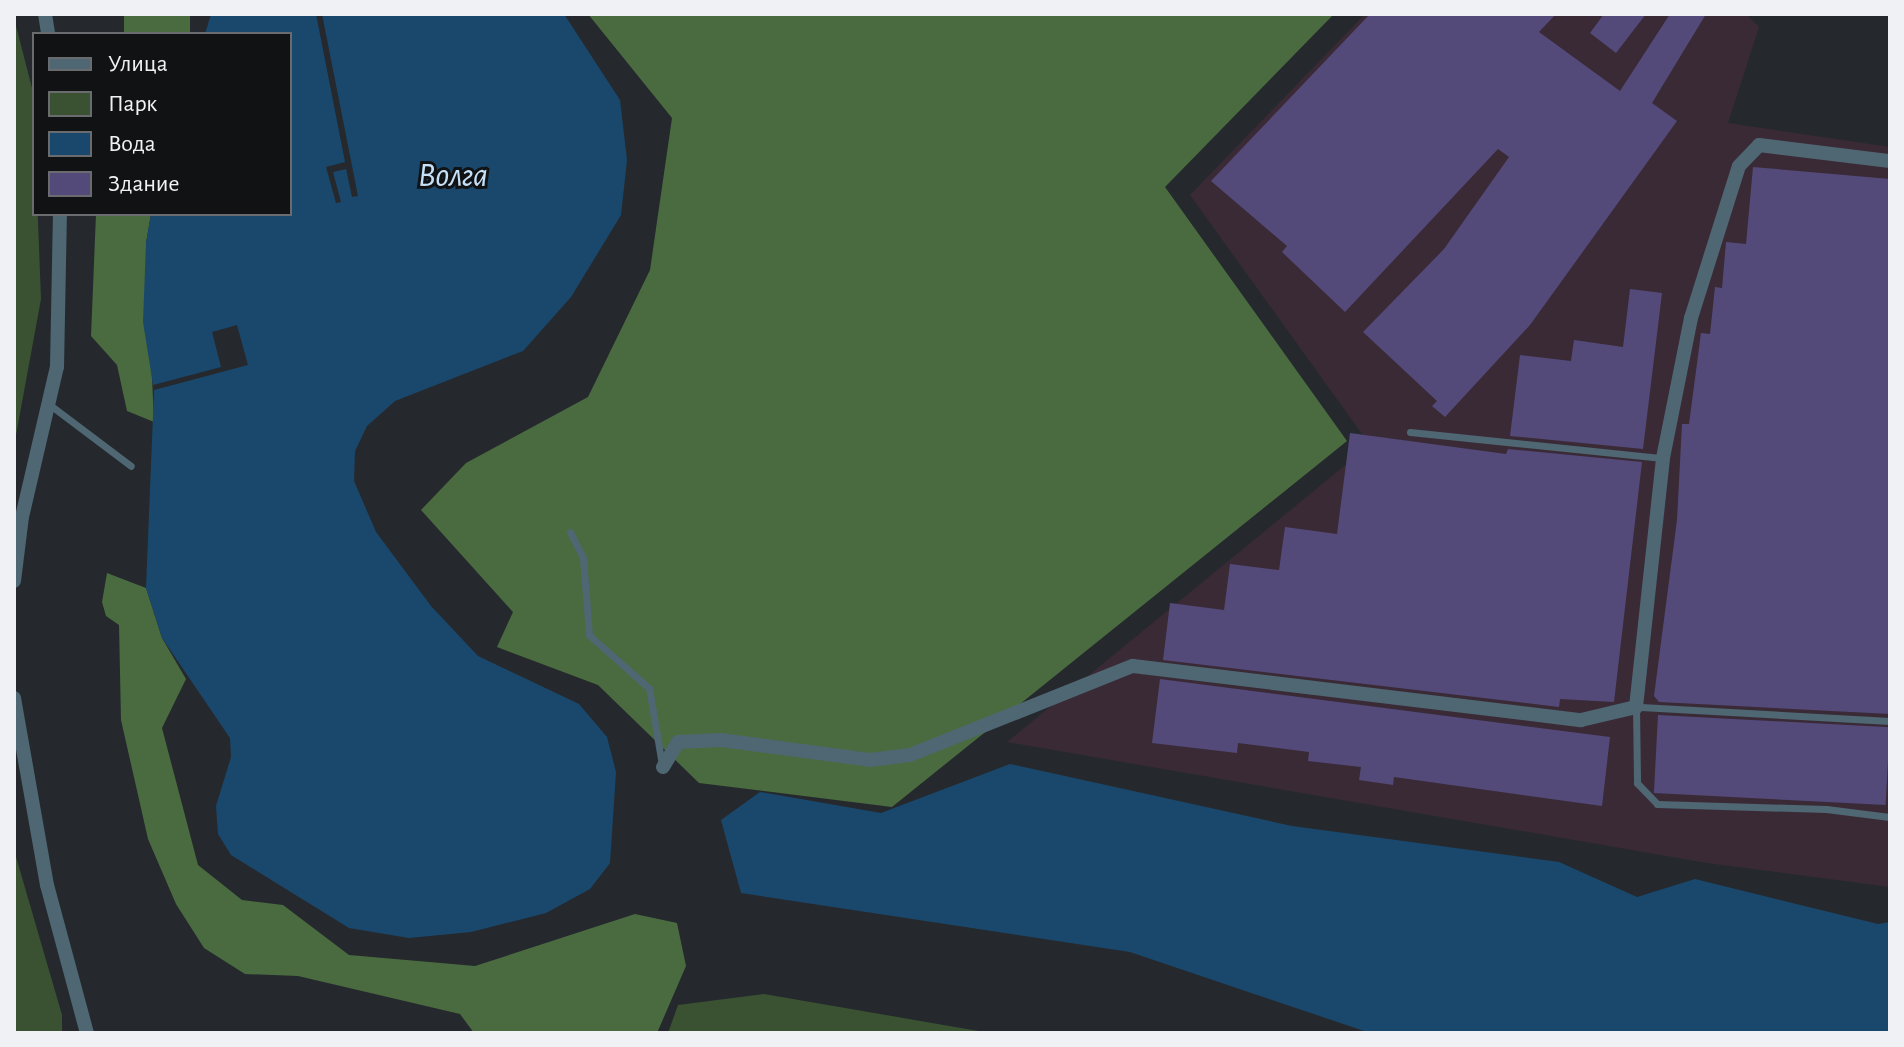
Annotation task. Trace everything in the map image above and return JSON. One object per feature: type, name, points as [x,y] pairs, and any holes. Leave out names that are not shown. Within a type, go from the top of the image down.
[{"type":"street","points":[[663,767],[678,742],[721,740],[870,760],[910,755],[1133,666],[1581,720],[1636,707],[1663,458],[1691,318],[1739,166],[1759,145],[1890,161]]},
{"type":"street","points":[[14,581],[22,517],[57,367],[60,216]]},
{"type":"street","points":[[14,698],[47,885],[87,1033]]},
{"type":"lane","points":[[50,405],[131,466]]},
{"type":"lane","points":[[1410,432],[1663,458]]},
{"type":"lane","points":[[570,532],[583,558],[589,635],[649,688],[663,767]]},
{"type":"lane","points":[[1890,721],[1636,707],[1637,783],[1657,804],[1826,809],[1890,817]]},
{"type":"shaded area","points":[[1365,14],[1746,14],[1759,27],[1728,123],[1890,147],[1890,887],[1707,863],[1007,742],[1370,445],[1190,195]]},
{"type":"green space","points":[[124,14],[190,14],[190,32],[124,32]]},
{"type":"green space","points":[[588,14],[1334,14],[1165,187],[1347,441],[892,807],[699,783],[598,685],[497,647],[513,612],[421,510],[466,463],[588,397],[650,270],[672,118]]},
{"type":"green space","points":[[14,18],[32,88],[32,216],[38,216],[41,299],[14,446]]},
{"type":"green space","points":[[96,216],[151,216],[146,243],[154,422],[127,411],[117,365],[91,336]]},
{"type":"green space","points":[[107,573],[146,588],[162,638],[186,679],[162,728],[198,865],[242,900],[283,905],[349,955],[475,966],[635,914],[677,923],[686,966],[657,1033],[474,1033],[460,1014],[298,976],[245,974],[204,948],[176,904],[148,839],[121,720],[119,625],[106,616],[102,602]]},
{"type":"green space","points":[[14,850],[62,1015],[62,1033],[14,1033]]},
{"type":"green space","points":[[764,994],[990,1033],[668,1033],[678,1005]]},
{"type":"water","name":"Волга","points":[[211,14],[564,14],[620,100],[627,160],[621,215],[571,297],[523,351],[395,401],[367,426],[355,451],[354,481],[376,532],[431,606],[478,656],[579,704],[607,737],[616,772],[610,863],[590,889],[546,913],[471,932],[409,938],[349,928],[231,855],[218,834],[216,806],[231,757],[230,738],[162,638],[146,588],[154,391],[143,322],[146,243],[151,216],[292,216],[292,32],[206,32]]},
{"type":"water","points":[[1010,764],[1292,826],[1559,862],[1637,897],[1695,879],[1878,924],[1890,922],[1890,1033],[1370,1033],[1130,952],[741,893],[721,820],[760,792],[881,813]]},
{"type":"pier","points":[[316,14],[322,14],[358,196],[352,197],[346,169],[333,172],[341,202],[336,203],[326,167],[345,162]]},
{"type":"pier","points":[[237,325],[248,365],[154,390],[153,385],[221,367],[212,332]]},
{"type":"building","points":[[1370,14],[1556,14],[1539,32],[1620,91],[1670,14],[1706,14],[1652,103],[1677,121],[1530,325],[1445,417],[1432,406],[1437,401],[1363,332],[1444,249],[1509,157],[1498,149],[1345,312],[1282,252],[1287,246],[1211,181]]},
{"type":"building","points":[[1604,14],[1646,14],[1616,53],[1590,33]]},
{"type":"building","points":[[1753,167],[1890,179],[1890,714],[1659,702],[1654,696],[1677,520],[1682,424],[1689,424],[1701,333],[1710,334],[1715,287],[1722,288],[1726,242],[1746,244]]},
{"type":"building","points":[[1630,289],[1662,293],[1643,449],[1510,436],[1520,355],[1571,361],[1574,340],[1623,347]]},
{"type":"building","points":[[1350,433],[1506,454],[1508,449],[1642,462],[1614,702],[1560,699],[1559,707],[1163,660],[1170,603],[1224,610],[1230,564],[1279,570],[1285,527],[1337,534]]},
{"type":"building","points":[[1160,679],[1610,737],[1602,806],[1394,777],[1393,785],[1359,780],[1361,767],[1308,761],[1309,752],[1238,743],[1237,753],[1152,743]]},
{"type":"building","points":[[1658,715],[1890,727],[1886,805],[1654,793]]}]
